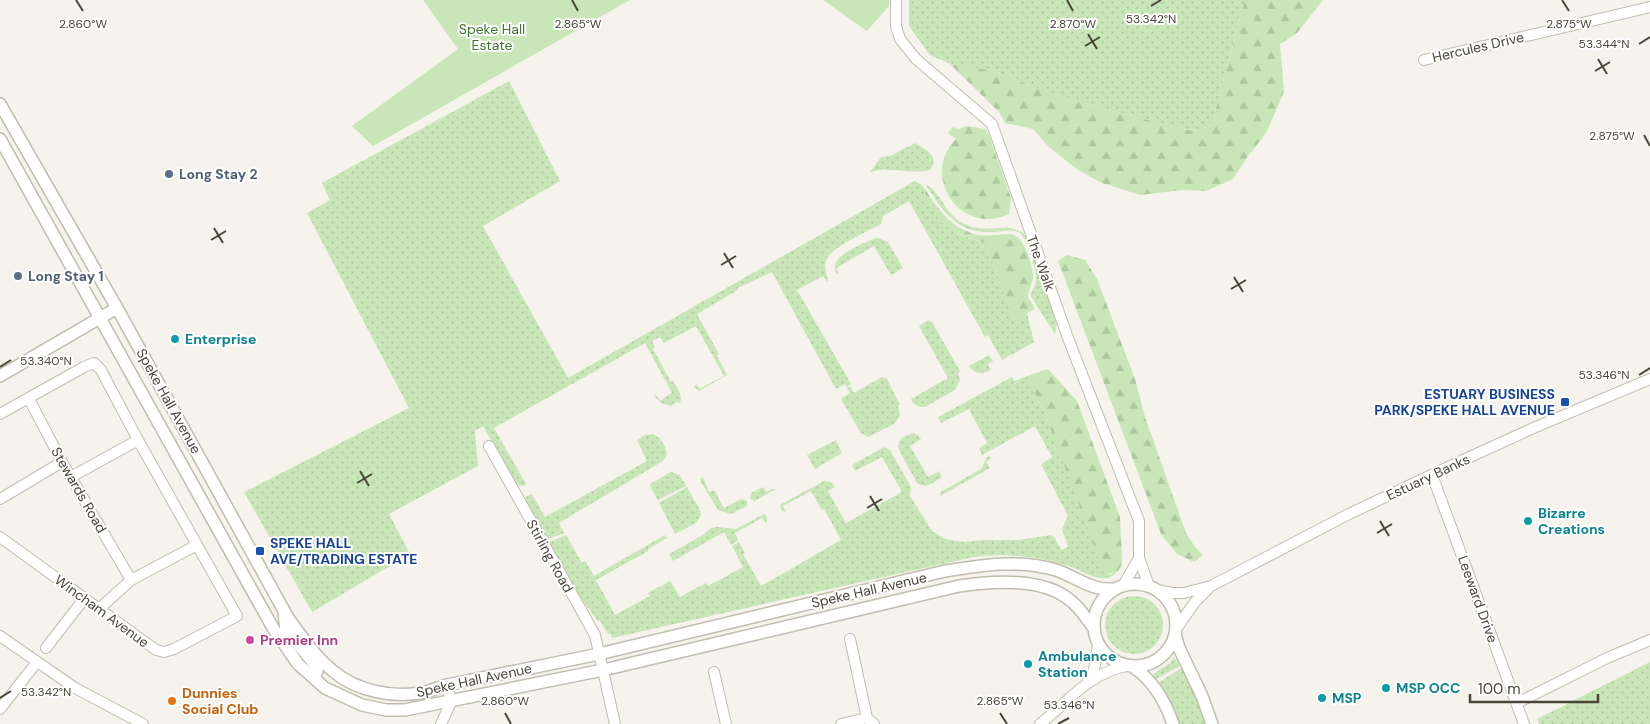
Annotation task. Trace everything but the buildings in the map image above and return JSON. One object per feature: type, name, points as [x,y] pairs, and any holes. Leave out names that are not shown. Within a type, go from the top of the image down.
[{"type":"street","name":"The Walk","points":[[896,0],[896,26],[900,39],[916,59],[992,124],[1068,338],[1139,521],[1139,558],[1153,588]]},
{"type":"street","name":"Hercules Drive","points":[[1424,60],[1650,8]]},
{"type":"street","name":"Speke Hall Avenue","points":[[0,104],[117,308],[283,609],[312,651],[333,672],[367,689],[402,694],[424,692],[447,685],[599,654],[945,572],[980,566],[1013,564],[1036,566],[1056,571],[1099,588],[1119,587]]},
{"type":"street","name":"Speke Hall Avenue","points":[[0,139],[273,628],[298,664],[325,688],[362,705],[386,710],[405,710],[451,702],[603,670],[959,586],[983,582],[1029,584],[1061,594],[1080,610],[1093,628]]},
{"type":"street","points":[[0,376],[117,308]]},
{"type":"street","points":[[0,414],[94,363],[101,370],[197,545],[131,580],[99,609]]},
{"type":"street","name":"Estuary Banks","points":[[1153,588],[1172,593],[1184,593],[1210,586],[1349,514],[1538,426],[1650,379]]},
{"type":"street","name":"Stewards Road","points":[[29,399],[62,462],[131,580]]},
{"type":"street","points":[[71,476],[138,440]]},
{"type":"street","name":"Stirling Road","points":[[489,446],[595,635],[615,724]]},
{"type":"street","points":[[0,498],[62,462]]},
{"type":"street","name":"Leeward Drive","points":[[1432,475],[1524,724]]},
{"type":"street","name":"Wincham Avenue","points":[[0,538],[156,650],[164,652],[174,650],[237,616],[197,545]]},
{"type":"street","name":"The Walk","points":[[1119,587],[1139,558]]},
{"type":"street","points":[[1173,724],[1168,710],[1153,684],[1144,674],[1129,666],[1114,662],[1098,645],[1093,628],[1094,616],[1099,604],[1106,595],[1119,587],[1136,584],[1153,588],[1171,606],[1175,617],[1179,648],[1202,696],[1212,724]]},
{"type":"street","name":"Estuary Banks","points":[[1176,631],[1195,602],[1210,586]]},
{"type":"street","points":[[46,648],[84,599]]},
{"type":"street","points":[[283,609],[286,630],[317,667],[314,678]]},
{"type":"street","points":[[1040,724],[1088,682],[1112,669],[1152,663],[1163,656],[1171,646],[1176,631]]},
{"type":"street","points":[[0,636],[75,688],[143,724]]},
{"type":"street","points":[[840,724],[870,721],[850,639]]},
{"type":"street","points":[[1517,703],[1607,658],[1650,640]]},
{"type":"street","points":[[1088,682],[1094,670],[1098,645]]},
{"type":"street","points":[[0,709],[37,662]]},
{"type":"street","points":[[714,672],[726,724]]},
{"type":"street","points":[[441,724],[451,702],[447,685]]},
{"type":"green space","name":"Speke Hall Estate","points":[[423,0],[630,0],[373,146],[352,126],[458,49]]},
{"type":"green space","points":[[823,0],[889,0],[889,6],[867,31]]},
{"type":"green space","points":[[909,0],[1245,0],[1211,126],[1192,131],[1108,110],[1050,93],[990,70],[950,64],[930,55],[909,26]]},
{"type":"green space","points":[[1245,0],[1323,0],[1297,33],[1280,44],[1284,92],[1266,133],[1233,179],[1206,191],[1182,190],[1140,195],[1102,183],[1078,170],[1049,147],[1033,129],[1005,123],[999,112],[950,64],[990,70],[1050,93],[1192,131],[1211,126]]},
{"type":"green space","points":[[509,81],[560,181],[483,226],[568,378],[915,181],[922,185],[932,209],[944,224],[961,235],[985,243],[1014,320],[1027,313],[1034,342],[1002,360],[988,335],[985,337],[909,201],[883,216],[881,224],[831,253],[825,265],[827,282],[823,276],[797,290],[851,384],[846,387],[845,384],[836,389],[772,272],[738,288],[738,290],[697,314],[719,354],[717,356],[727,375],[699,391],[694,387],[696,384],[699,389],[724,376],[696,326],[664,343],[660,337],[652,341],[655,347],[653,349],[681,397],[680,403],[677,402],[671,406],[661,403],[654,396],[656,395],[660,401],[672,393],[645,343],[494,428],[526,484],[525,486],[516,485],[483,426],[475,431],[478,466],[389,514],[410,554],[312,612],[244,492],[409,408],[307,213],[330,200],[322,183]]},
{"type":"green space","points":[[966,126],[985,129],[989,135],[1011,198],[1009,214],[992,219],[976,217],[962,210],[951,199],[944,185],[942,170],[946,154],[956,139],[948,133],[953,127],[959,129]]},
{"type":"green space","points":[[915,143],[933,157],[933,165],[930,170],[915,172],[878,170],[870,172],[881,157],[890,156]]},
{"type":"green space","points":[[926,184],[954,216],[967,225],[983,229],[1013,229],[1026,236],[1054,311],[1057,322],[1055,334],[1030,295],[1036,282],[1036,273],[1028,247],[1020,233],[1010,230],[996,232],[975,231],[960,225],[941,207]]},
{"type":"green space","points":[[922,185],[943,214],[955,225],[980,235],[1010,234],[1015,235],[1019,239],[1026,250],[1032,269],[1033,280],[1028,297],[1035,309],[1014,320],[985,243],[960,234],[944,224],[938,218]]},
{"type":"green space","points":[[878,238],[888,242],[903,268],[891,275],[874,246],[836,268],[839,274],[836,274],[835,265],[838,259],[855,247]]},
{"type":"green space","points":[[1067,255],[1085,260],[1097,279],[1135,379],[1145,417],[1186,533],[1203,555],[1194,562],[1177,554],[1161,534],[1058,261]]},
{"type":"green space","points":[[928,320],[932,322],[960,371],[958,373],[960,380],[955,390],[923,407],[915,404],[911,399],[948,378],[919,326]]},
{"type":"green space","points":[[989,355],[993,361],[988,364],[991,370],[979,373],[969,366]]},
{"type":"green space","points":[[1048,369],[1077,401],[1120,517],[1122,565],[1117,572],[1105,575],[1047,419],[1027,376]]},
{"type":"green space","points":[[1027,376],[1047,419],[1109,575],[1117,572],[1109,577],[1096,577],[1059,563],[1035,558],[998,555],[973,557],[612,638],[611,634],[608,634],[600,621],[598,621],[582,600],[580,601],[547,543],[566,535],[582,563],[585,561],[594,576],[665,535],[667,538],[648,549],[648,551],[596,580],[615,615],[650,596],[648,593],[670,581],[680,597],[706,583],[708,586],[743,567],[732,546],[739,542],[745,553],[743,554],[761,586],[841,540],[824,509],[822,510],[811,491],[783,506],[786,512],[782,511],[780,505],[824,481],[831,482],[835,487],[828,491],[846,523],[902,492],[882,457],[855,471],[852,465],[884,447],[890,450],[911,487],[910,496],[932,531],[945,539],[964,542],[1018,540],[1051,535],[1062,550],[1068,547],[1062,529],[1068,516],[1042,466],[1052,457],[1035,426],[982,455],[979,448],[987,443],[969,409],[941,423],[938,417],[1012,377],[1014,381]]},
{"type":"green space","points":[[882,377],[887,379],[900,405],[898,406],[900,415],[894,424],[868,437],[861,433],[841,399],[850,393],[847,388],[850,386],[854,393]]},
{"type":"green space","points":[[913,433],[921,439],[910,446],[928,477],[939,471],[942,477],[924,486],[917,483],[898,446],[901,438]]},
{"type":"green space","points":[[653,434],[661,440],[666,448],[667,454],[663,461],[559,523],[564,533],[546,540],[525,501],[527,496],[532,494],[545,517],[647,461],[637,440],[645,435]]},
{"type":"green space","points":[[836,440],[842,453],[815,469],[807,455]]},
{"type":"green space","points":[[990,456],[991,459],[986,462],[990,468],[940,496],[941,492],[981,469],[987,457]]},
{"type":"green space","points":[[671,472],[680,475],[686,486],[658,500],[650,484]]},
{"type":"green space","points":[[703,477],[709,492],[714,490],[724,508],[741,499],[747,501],[747,506],[731,514],[718,510],[701,482],[700,479]]},
{"type":"green space","points":[[687,487],[701,515],[696,523],[675,534],[659,503]]},
{"type":"green space","points":[[763,487],[766,492],[776,489],[755,501],[750,499],[751,493]]},
{"type":"green space","points":[[764,514],[767,517],[766,523],[762,518],[735,533],[738,540],[731,545],[724,532],[673,561],[669,554],[703,535],[711,528],[736,529]]},
{"type":"green space","points":[[1134,596],[1145,598],[1158,609],[1163,625],[1161,636],[1150,649],[1134,654],[1123,652],[1110,641],[1105,625],[1107,614],[1118,601]]},
{"type":"green space","points":[[1174,657],[1180,666],[1156,679],[1153,674],[1170,663]]},
{"type":"green space","points":[[1650,662],[1650,724],[1539,724],[1537,719]]},
{"type":"green space","points":[[1182,668],[1192,688],[1205,724],[1176,724],[1164,690],[1159,682]]},
{"type":"place","name":"Long Stay 2","points":[[169,174]]},
{"type":"place","name":"Long Stay 1","points":[[18,276]]},
{"type":"place","name":"Enterprise","points":[[175,339]]},
{"type":"place","name":"ESTUARY BUSINESS PARK/SPEKE HALL AVENUE","points":[[1565,402]]},
{"type":"place","name":"Bizarre Creations","points":[[1528,521]]},
{"type":"place","name":"SPEKE HALL AVE/TRADING ESTATE","points":[[260,551]]},
{"type":"place","name":"Premier Inn","points":[[250,640]]},
{"type":"place","name":"Ambulance Station","points":[[1028,664]]},
{"type":"place","name":"MSP OCC","points":[[1386,688]]},
{"type":"place","name":"MSP","points":[[1322,698]]},
{"type":"place","name":"Dunnies Social Club","points":[[172,701]]}]
